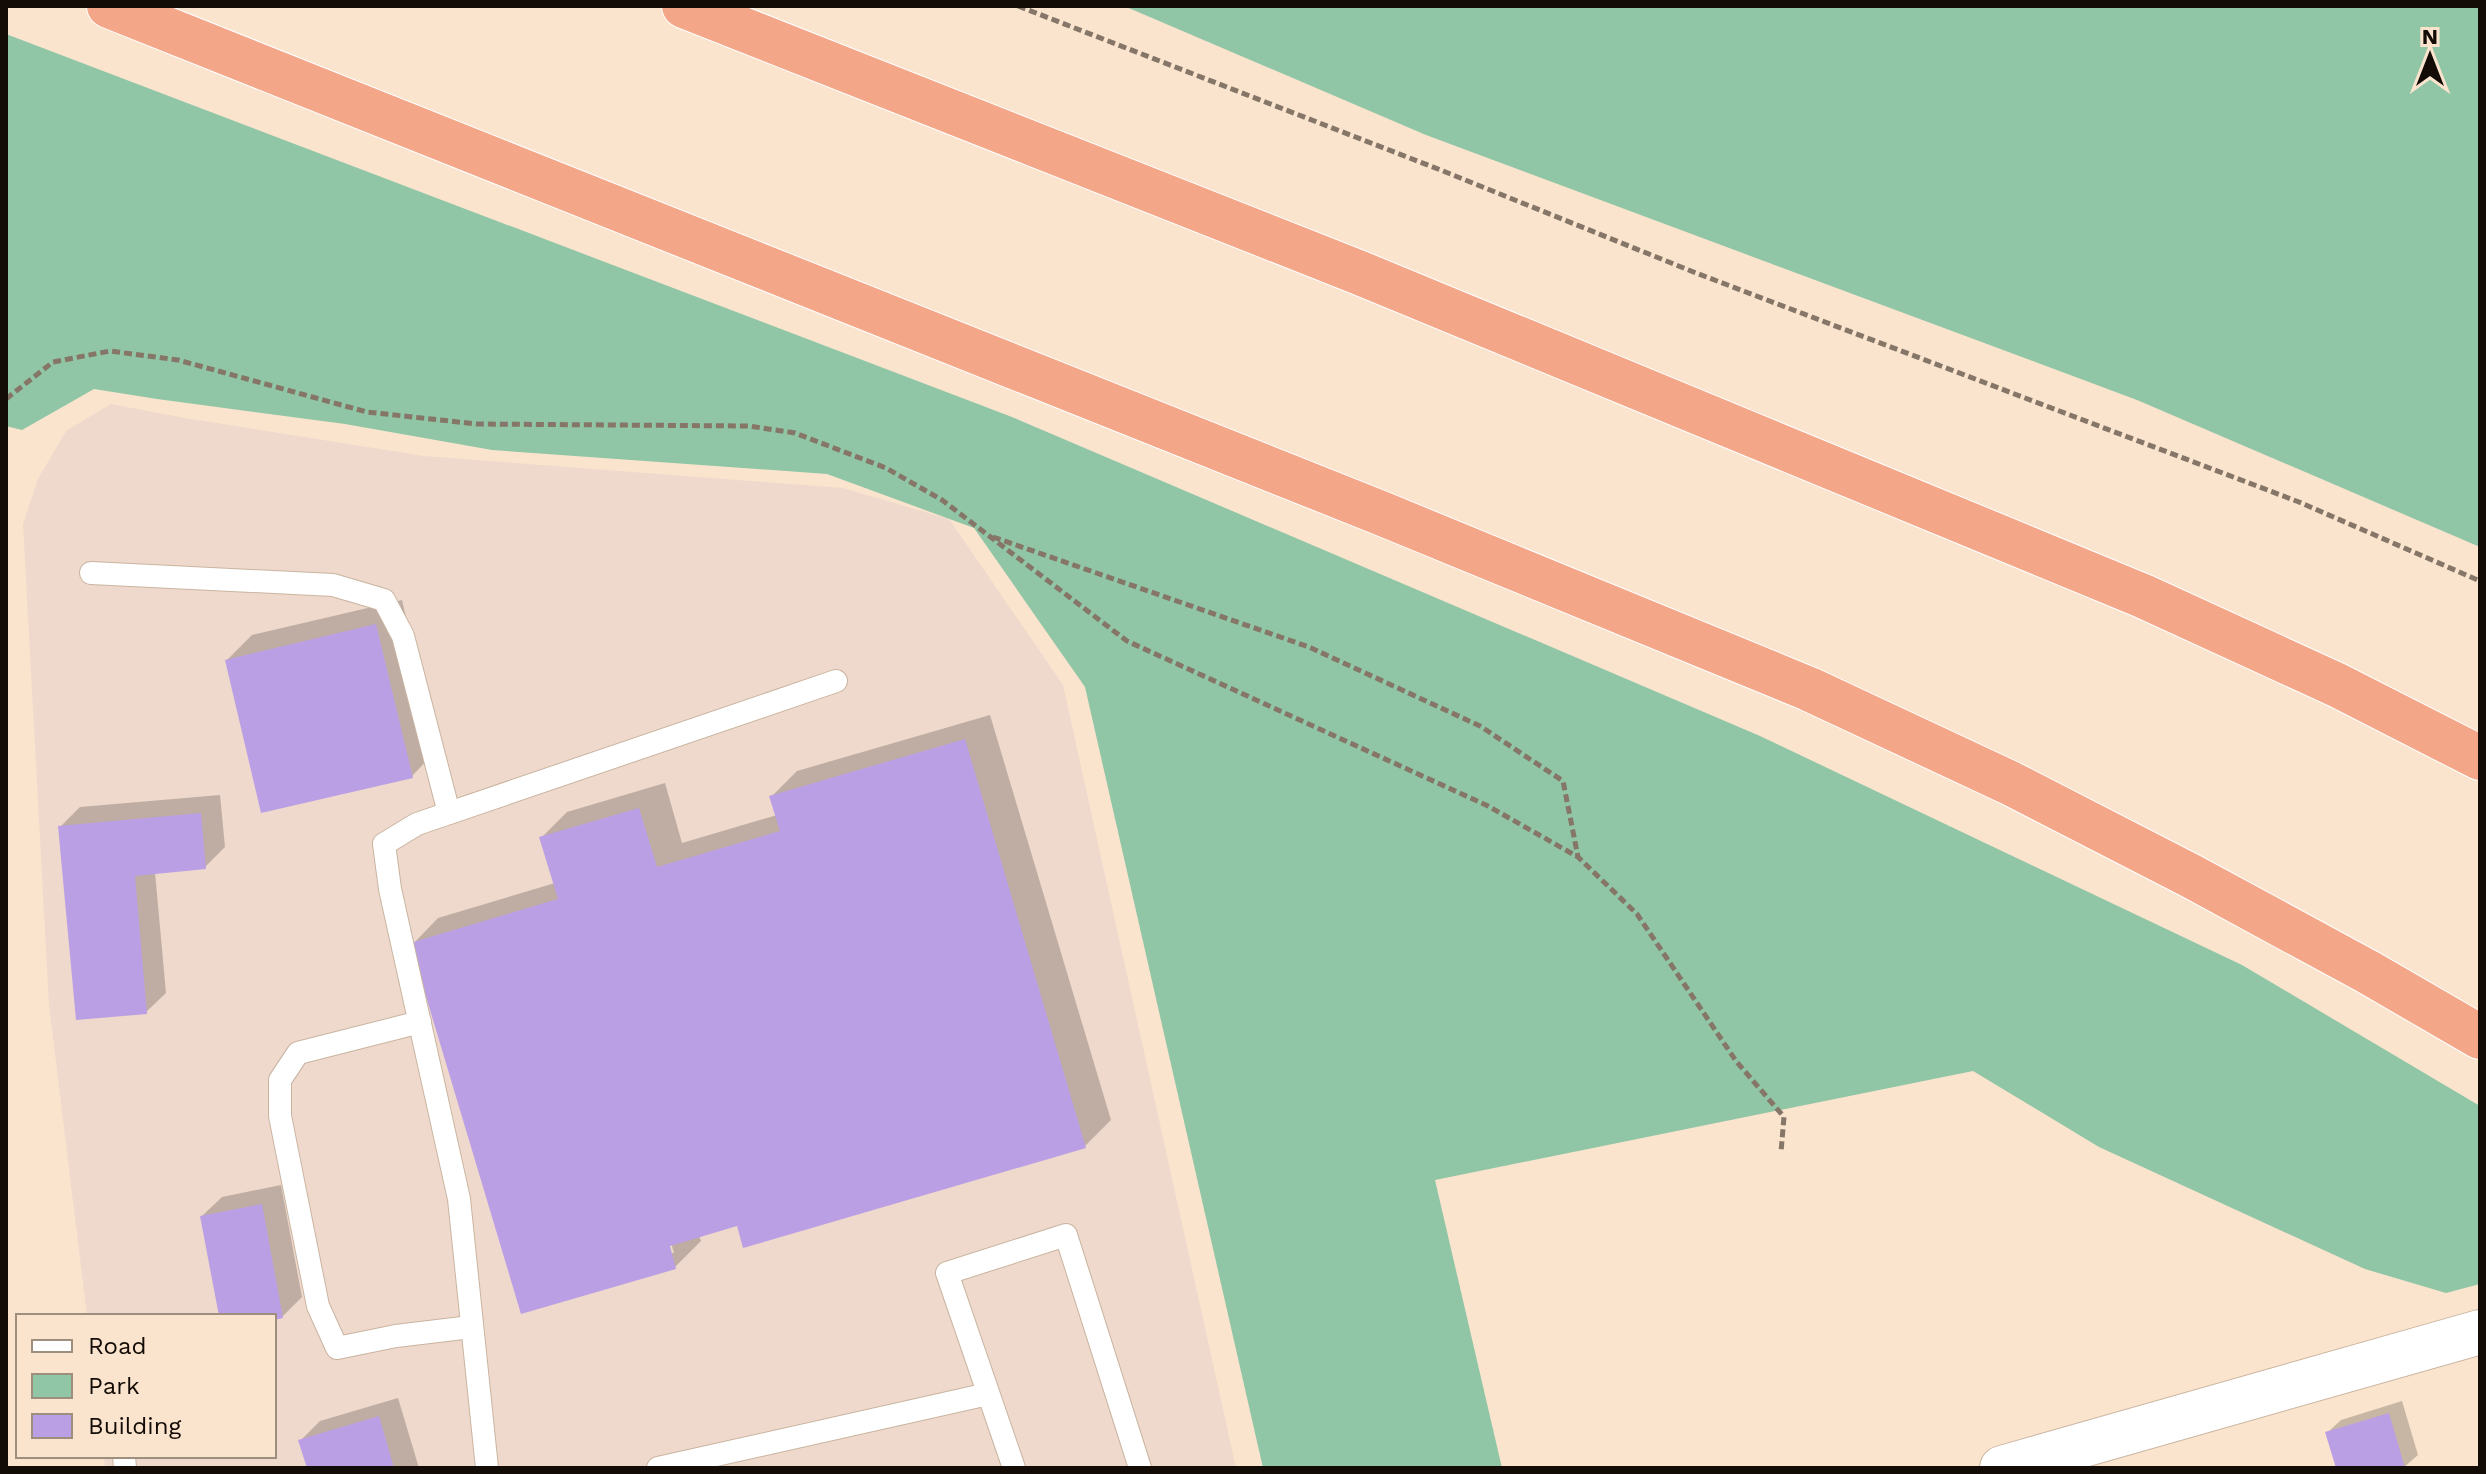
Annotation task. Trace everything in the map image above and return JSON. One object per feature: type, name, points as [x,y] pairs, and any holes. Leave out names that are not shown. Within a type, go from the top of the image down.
[{"type":"highway","points":[[109,6],[1368,508],[1809,689],[2010,783],[2191,876],[2480,1037]]},
{"type":"highway","points":[[684,6],[1360,273],[2143,596],[2337,685],[2480,758]]},
{"type":"street","points":[[2002,1468],[2480,1332]]},
{"type":"lane","points":[[91,573],[333,585],[384,600],[403,636],[449,813]]},
{"type":"lane","points":[[487,1468],[459,1199],[390,889],[384,844],[417,824],[836,681]]},
{"type":"lane","points":[[420,1022],[298,1053],[280,1080],[280,1116],[318,1306],[337,1348],[396,1336],[471,1327]]},
{"type":"lane","points":[[1014,1468],[947,1273],[1066,1235],[1140,1468]]},
{"type":"lane","points":[[658,1468],[988,1394]]},
{"type":"path","points":[[1018,6],[1696,273],[2299,502],[2480,581]]},
{"type":"path","points":[[6,399],[53,362],[110,351],[178,360],[367,412],[477,424],[749,426],[795,433],[886,468],[942,500],[1127,641],[1488,806],[1578,857],[1637,914],[1736,1061],[1784,1117],[1781,1152]]},
{"type":"path","points":[[988,536],[1309,647],[1480,726],[1563,781],[1578,857]]},
{"type":"shaded area","points":[[111,404],[424,456],[843,488],[949,519],[1063,685],[1236,1468],[105,1468],[104,1458],[276,1458],[276,1314],[87,1314],[49,1005],[23,524],[38,479],[66,431]]},
{"type":"green space","points":[[1124,6],[2480,6],[2480,547],[2137,400],[1426,135]]},
{"type":"green space","points":[[6,34],[1012,417],[1760,736],[2242,965],[2480,1106],[2480,1284],[2446,1293],[2365,1269],[2099,1147],[1973,1071],[1435,1180],[1502,1468],[1263,1468],[1085,687],[974,528],[827,474],[492,450],[345,424],[94,389],[22,430],[6,426]]},
{"type":"building","points":[[376,624],[413,778],[261,813],[225,660]]},
{"type":"building","points":[[965,739],[1086,1148],[743,1248],[737,1226],[670,1246],[676,1269],[521,1314],[410,943],[558,899],[539,837],[639,808],[657,867],[780,831],[769,796]]},
{"type":"building","points":[[201,813],[206,869],[135,876],[147,1014],[76,1020],[58,826]]},
{"type":"building","points":[[262,1204],[283,1318],[276,1320],[276,1314],[219,1314],[200,1216]]},
{"type":"building","points":[[2389,1413],[2405,1468],[2336,1468],[2325,1432]]},
{"type":"building","points":[[379,1416],[394,1468],[307,1468],[298,1440]]}]
